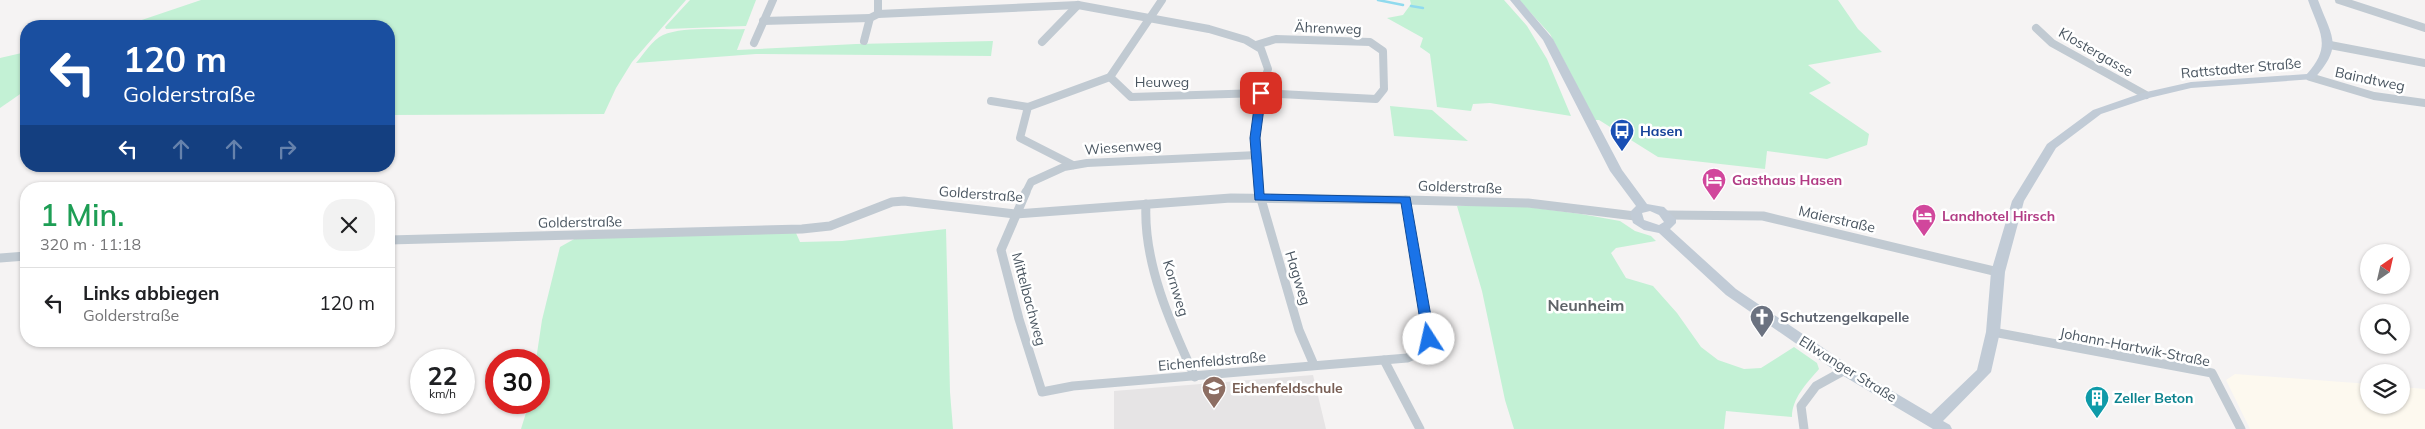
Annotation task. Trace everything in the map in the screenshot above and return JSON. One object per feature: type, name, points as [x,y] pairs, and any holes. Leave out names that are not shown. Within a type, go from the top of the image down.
[{"type":"street","points":[[754,43],[773,0]]},
{"type":"street","points":[[878,0],[878,14]]},
{"type":"street","points":[[956,10],[958,0]]},
{"type":"street","name":"Heuweg","points":[[1162,0],[1110,77],[1131,97],[1261,93]]},
{"type":"street","name":"Ellwanger Straße","points":[[1515,0],[1548,39],[1639,212],[1637,220],[1648,227],[1662,229],[1731,292],[1845,370],[1939,425]]},
{"type":"street","points":[[2313,0],[2330,45],[2425,63]]},
{"type":"street","points":[[2339,0],[2425,28]]},
{"type":"street","points":[[763,22],[870,18],[878,14],[1078,5],[1149,20],[1209,29],[1246,40],[1256,45]]},
{"type":"street","points":[[1042,42],[1078,5]]},
{"type":"street","points":[[864,40],[870,18]]},
{"type":"street","name":"Klostergasse","points":[[2036,28],[2052,43],[2146,95]]},
{"type":"street","name":"Ährenweg","points":[[1256,45],[1276,39],[1370,42],[1383,51],[1384,89],[1376,99],[1261,93]]},
{"type":"street","name":"Hagweg","points":[[1256,45],[1261,48],[1268,69],[1261,93],[1255,138],[1259,198],[1299,330],[1314,365]]},
{"type":"street","name":"Rattstadter Straße","points":[[1939,425],[1984,372],[1993,332],[1998,272],[2018,201],[2051,146],[2097,112],[2146,95],[2191,85],[2310,77],[2324,63],[2330,45]]},
{"type":"street","points":[[991,101],[1028,107],[1110,77]]},
{"type":"street","name":"Baindtweg","points":[[2310,77],[2374,96],[2425,102]]},
{"type":"street","points":[[1028,107],[1020,138],[1073,165]]},
{"type":"street","name":"Wiesenweg","points":[[1015,214],[1031,182],[1064,167],[1199,156],[1257,155]]},
{"type":"street","name":"Golderstraße","points":[[395,240],[802,229],[830,226],[892,202],[904,201],[1015,214],[1259,198],[1528,203],[1639,212]]},
{"type":"street","points":[[1406,200],[1429,339],[1424,351],[1407,358],[1384,360],[1420,429]]},
{"type":"street","name":"Kornweg","points":[[1146,204],[1144,214],[1148,244],[1179,344],[1194,377]]},
{"type":"street","points":[[1639,212],[1657,209],[1668,215],[1670,223],[1662,229]]},
{"type":"street","name":"Mittelbachweg","points":[[1015,214],[1002,250],[1019,319],[1042,392]]},
{"type":"street","name":"Maierstraße","points":[[1668,215],[1763,216],[1998,272]]},
{"type":"street","points":[[0,258],[20,256]]},
{"type":"street","name":"Johann-Hartwik-Straße","points":[[1993,332],[2212,373],[2242,429]]},
{"type":"street","name":"Eichenfeldstraße","points":[[1042,392],[1073,386],[1384,360]]},
{"type":"street","points":[[1804,429],[1801,406],[1816,386],[1845,370]]},
{"type":"shaded area","points":[[2235,374],[2360,383],[2360,414],[2410,414],[2410,388],[2425,389],[2425,429],[2250,429],[2226,380]]},
{"type":"shaded area","points":[[1313,375],[1326,429],[1114,429],[1114,391]]},
{"type":"green space","points":[[201,0],[686,0],[632,62],[616,88],[604,114],[395,115],[395,20],[142,20]]},
{"type":"green space","points":[[690,0],[756,0],[746,26],[666,29],[665,27]]},
{"type":"green space","points":[[1410,0],[1504,0],[1527,26],[1547,59],[1571,116],[1490,103],[1473,104],[1471,111],[1437,107],[1430,54],[1420,47],[1423,38],[1387,18],[1403,15],[1411,4]]},
{"type":"green space","points":[[1519,0],[1838,0],[1858,29],[1882,52],[1808,65],[1831,83],[1809,93],[1869,134],[1867,145],[1827,159],[1767,151],[1765,169],[1658,157],[1599,120],[1595,120],[1550,34]]},
{"type":"green space","points":[[692,29],[745,29],[737,50],[856,44],[993,41],[991,56],[756,54],[636,63],[655,40],[671,32]]},
{"type":"green space","points":[[20,53],[20,94],[0,108],[0,58]]},
{"type":"green space","points":[[1390,106],[1432,110],[1468,141],[1394,136]]},
{"type":"green space","points":[[1457,206],[1520,206],[1620,221],[1635,231],[1651,236],[1656,241],[1616,248],[1611,253],[1626,278],[1653,286],[1677,313],[1701,347],[1718,360],[1744,369],[1761,368],[1794,347],[1817,363],[1819,369],[1797,397],[1792,417],[1726,411],[1724,429],[1514,429],[1505,400],[1482,291]]},
{"type":"green space","points":[[946,229],[950,392],[953,429],[521,429],[526,414],[550,414],[550,349],[538,349],[542,320],[560,247],[576,238],[796,233],[800,242],[842,241]]},
{"type":"waterway","points":[[1378,0],[1403,5]]},
{"type":"waterway","points":[[1411,6],[1423,8]]},
{"type":"place","name":"Hasen","points":[[1622,152]]},
{"type":"place","name":"Gasthaus Hasen","points":[[1714,201]]},
{"type":"place","name":"Landhotel Hirsch","points":[[1924,237]]},
{"type":"place","name":"Schutzengelkapelle","points":[[1762,338]]},
{"type":"place","name":"Eichenfeldschule","points":[[1214,409]]},
{"type":"place","name":"Zeller Beton","points":[[2097,419]]},
{"type":"district","name":"Neunheim","points":[[1586,305]]},
{"type":"route","points":[[1261,93],[1255,138],[1259,198],[1406,200],[1408,224],[1429,339]]}]
